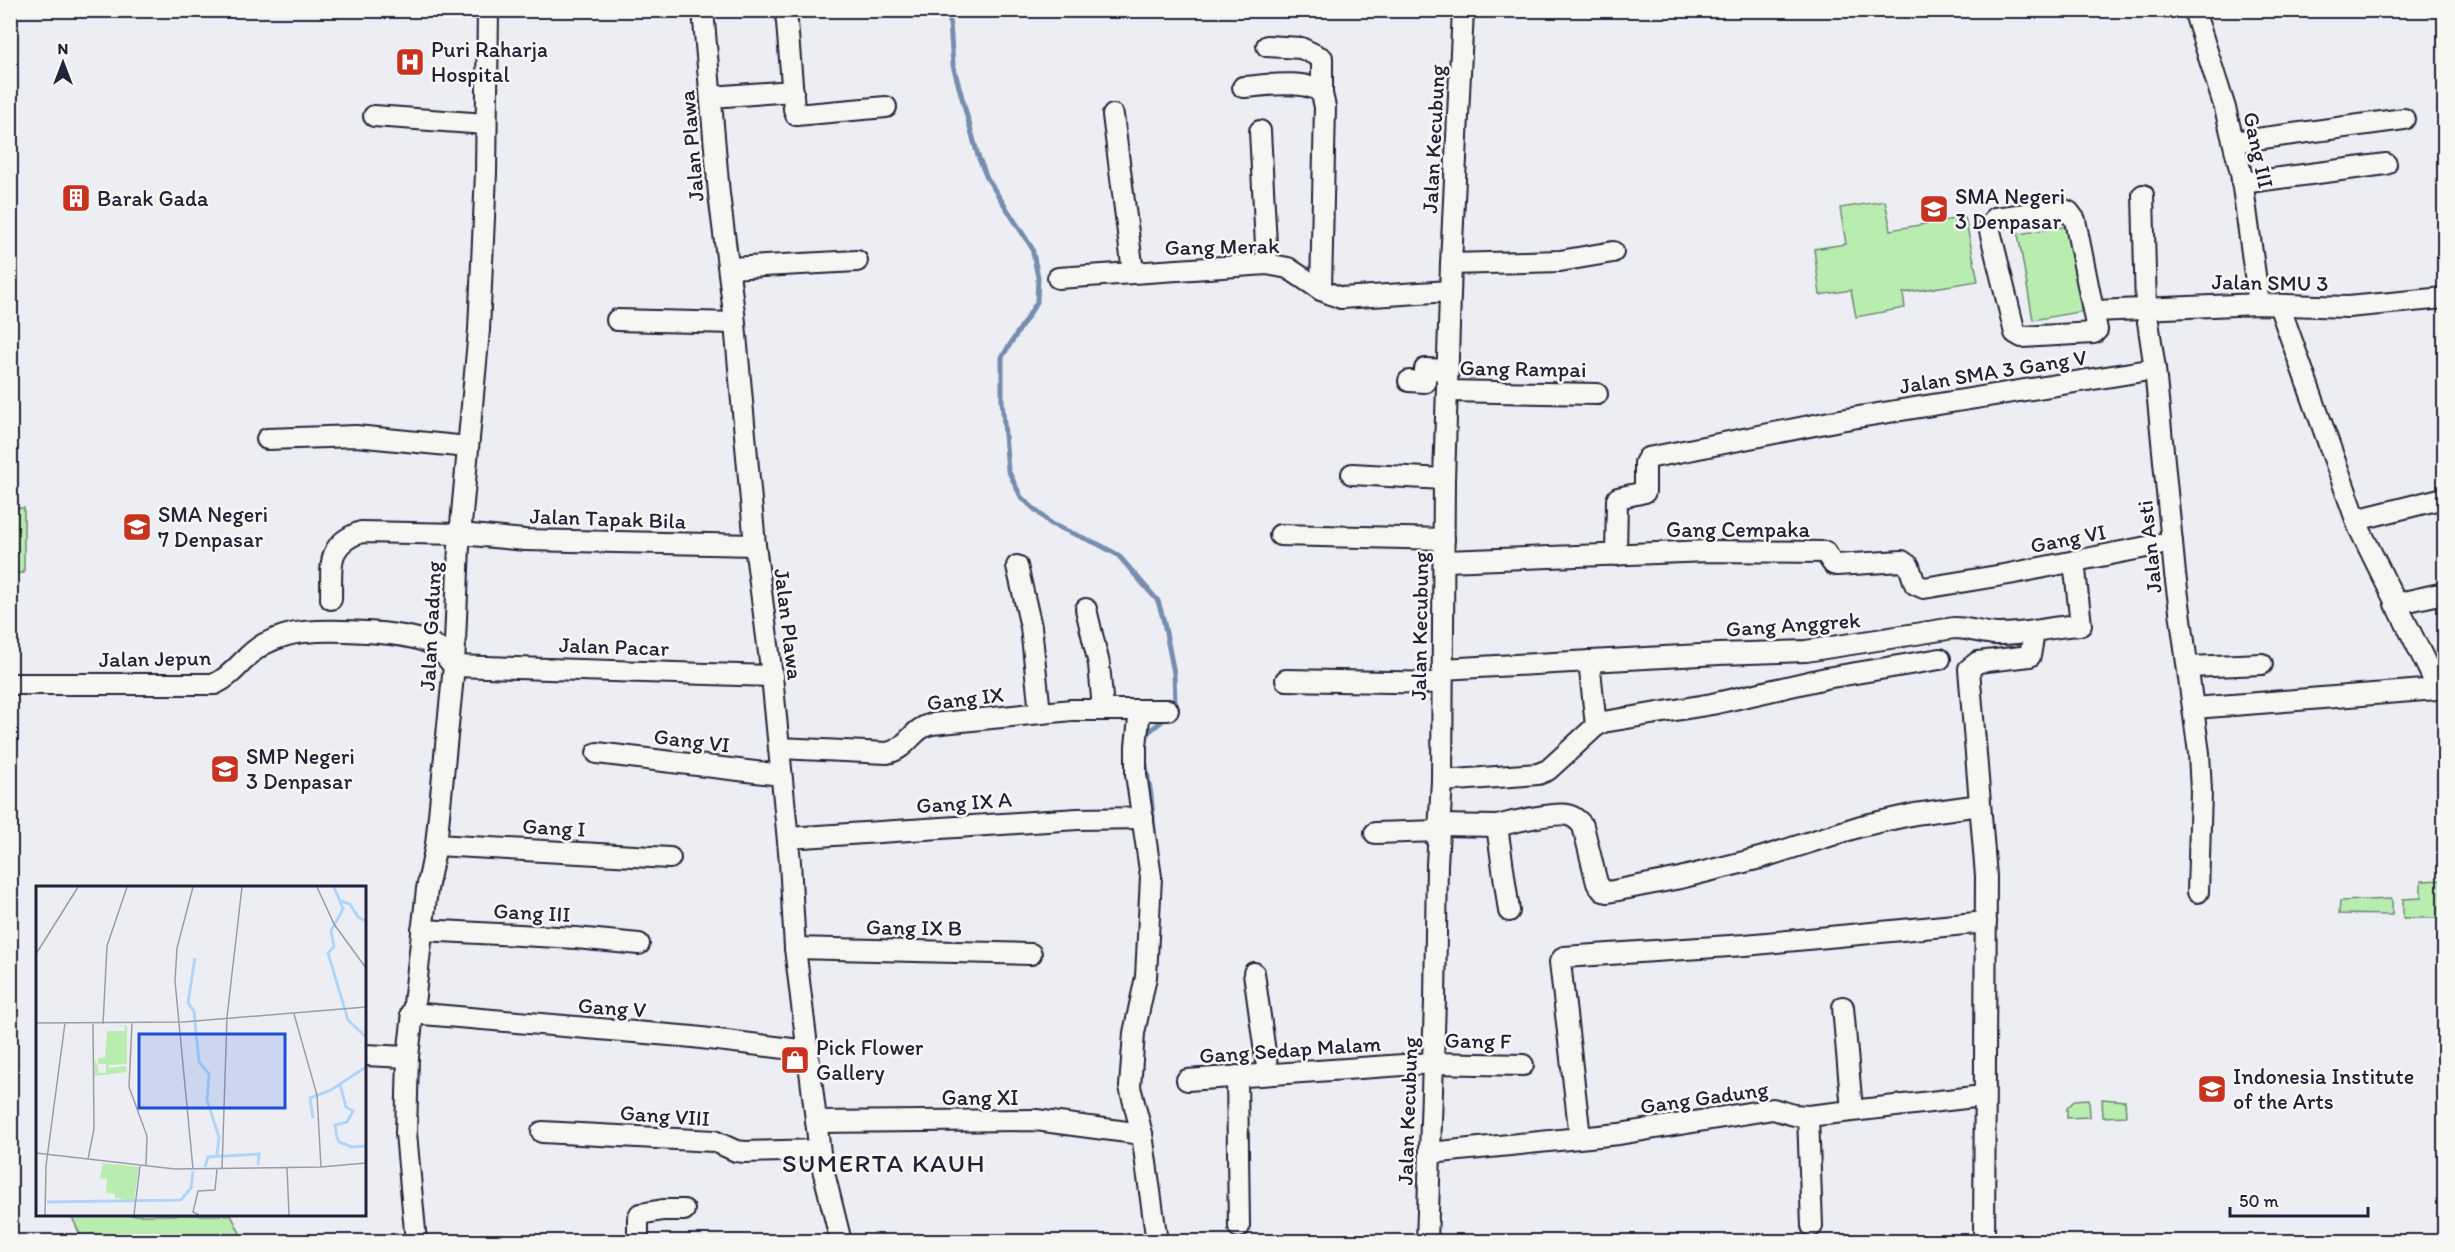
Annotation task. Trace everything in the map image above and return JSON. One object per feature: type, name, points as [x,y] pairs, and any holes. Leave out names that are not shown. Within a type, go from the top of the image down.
[{"type":"street","name":"Jalan Gadung","points":[[416,1242],[406,1132],[408,1057],[411,1013],[436,845],[454,666],[460,534],[478,330],[488,10]]},
{"type":"street","name":"Jalan Plawa","points":[[703,10],[755,545],[772,676],[788,838],[795,948],[824,1182],[841,1242]]},
{"type":"street","points":[[786,10],[796,116],[886,107]]},
{"type":"street","name":"Jalan Kecubung","points":[[1427,1242],[1431,1063],[1442,781],[1444,479],[1463,10]]},
{"type":"street","name":"Gang III","points":[[2194,10],[2234,142],[2259,304]]},
{"type":"street","points":[[1267,46],[1301,48],[1322,58],[1324,107],[1321,290]]},
{"type":"street","points":[[1243,87],[1298,84],[1311,86],[1322,94]]},
{"type":"street","points":[[711,97],[793,91]]},
{"type":"street","points":[[374,116],[486,124]]},
{"type":"street","points":[[1113,116],[1132,272]]},
{"type":"street","points":[[2234,142],[2404,119]]},
{"type":"street","points":[[1260,131],[1267,264]]},
{"type":"street","points":[[2242,183],[2386,164]]},
{"type":"street","name":"Jalan Asti","points":[[2142,195],[2146,308],[2155,369],[2172,542],[2194,708],[2201,791],[2198,892]]},
{"type":"street","points":[[2062,209],[2069,212],[2075,220],[2095,310],[2098,326],[2094,333],[2027,337],[2015,333],[1989,233],[1992,220],[2062,209]]},
{"type":"street","points":[[1451,264],[1560,261],[1612,252]]},
{"type":"street","points":[[729,268],[857,261]]},
{"type":"street","name":"Gang Merak","points":[[1059,278],[1267,264],[1288,268],[1321,290],[1341,298],[1450,291]]},
{"type":"street","name":"Jalan SMU 3","points":[[2095,310],[2259,304],[2348,308],[2445,298]]},
{"type":"street","points":[[2194,708],[2437,689],[2437,684],[2395,604],[2356,520],[2279,305]]},
{"type":"street","points":[[616,320],[735,323]]},
{"type":"street","points":[[1409,381],[1425,382],[1425,369],[1448,370]]},
{"type":"street","name":"Jalan SMA 3 Gang V","points":[[1616,555],[1617,500],[1645,492],[1645,463],[1648,458],[1840,420],[2155,369]]},
{"type":"street","name":"Gang Rampai","points":[[1447,391],[1597,394]]},
{"type":"street","points":[[267,440],[356,436],[468,447]]},
{"type":"street","points":[[1352,474],[1444,479]]},
{"type":"street","points":[[2356,520],[2445,498]]},
{"type":"street","name":"Jalan Tapak Bila","points":[[331,599],[333,554],[346,537],[361,532],[460,534],[525,540],[755,545]]},
{"type":"street","points":[[1280,535],[1444,539]]},
{"type":"street","name":"Gang VI","points":[[2009,574],[2172,542]]},
{"type":"street","name":"Gang Cempaka","points":[[1445,561],[1709,551],[1825,552],[1833,564],[1838,565],[1902,561],[1909,566],[1916,584],[1924,588],[2009,574]]},
{"type":"street","name":"Gang Anggrek","points":[[1286,680],[1442,676],[1589,661],[1806,651],[1954,628],[1970,628],[1994,634],[2034,632],[2081,625],[2074,561]]},
{"type":"street","points":[[1017,566],[1031,627],[1041,713]]},
{"type":"street","points":[[2395,604],[2445,593]]},
{"type":"street","points":[[1086,609],[1099,664],[1103,709]]},
{"type":"street","name":"Jalan Jepun","points":[[10,684],[215,684],[228,678],[253,651],[264,644],[302,632],[374,633],[411,638],[436,647],[454,666]]},
{"type":"street","points":[[1984,1242],[1986,876],[1969,669],[1978,662],[2030,656],[2034,632]]},
{"type":"street","points":[[1442,781],[1538,774],[1548,770],[1603,722],[1712,704],[1826,678],[1940,659]]},
{"type":"street","points":[[1589,661],[1596,726]]},
{"type":"street","points":[[2188,667],[2262,664]]},
{"type":"street","name":"Jalan Pacar","points":[[454,666],[772,676]]},
{"type":"street","name":"Gang IX","points":[[779,748],[887,753],[903,747],[918,729],[926,726],[1041,713],[1103,709],[1168,710]]},
{"type":"street","points":[[1140,710],[1136,765],[1151,877],[1146,977],[1134,1033],[1130,1087],[1142,1134],[1157,1242]]},
{"type":"street","name":"Gang VI","points":[[597,753],[781,775]]},
{"type":"street","points":[[1374,833],[1497,826],[1562,814],[1575,818],[1583,826],[1597,883],[1603,891],[1614,891],[1680,878],[1760,858],[1872,824],[1916,814],[1980,805]]},
{"type":"street","name":"Gang IX A","points":[[788,838],[1078,819],[1143,818]]},
{"type":"street","points":[[1497,826],[1509,910]]},
{"type":"street","name":"Gang I","points":[[436,845],[670,858]]},
{"type":"street","points":[[1580,1137],[1560,962],[1564,957],[1745,945],[1986,922]]},
{"type":"street","name":"Gang III","points":[[422,930],[576,938],[639,944]]},
{"type":"street","name":"Gang IX B","points":[[795,948],[1031,954]]},
{"type":"street","points":[[1254,973],[1268,1074]]},
{"type":"street","points":[[1843,1007],[1852,1110]]},
{"type":"street","name":"Gang V","points":[[411,1013],[693,1037],[808,1051]]},
{"type":"street","points":[[366,1055],[408,1057]]},
{"type":"street","name":"Gang F","points":[[1431,1063],[1523,1065]]},
{"type":"street","name":"Gang Sedap Malam","points":[[1187,1080],[1431,1063]]},
{"type":"street","points":[[1237,1076],[1239,1227]]},
{"type":"street","name":"Gang Gadung","points":[[1430,1153],[1619,1134],[1773,1109],[1794,1115],[1809,1116],[1983,1096]]},
{"type":"street","points":[[1809,1116],[1812,1226]]},
{"type":"street","name":"Gang XI","points":[[816,1122],[1036,1120],[1142,1134]]},
{"type":"street","name":"Gang VIII","points":[[542,1132],[714,1141],[736,1151],[746,1152],[819,1150]]},
{"type":"street","points":[[638,1242],[640,1214],[663,1210],[684,1210]]},
{"type":"green space","points":[[1885,201],[1891,230],[1965,217],[1978,281],[1903,293],[1905,308],[1856,317],[1851,290],[1820,295],[1814,249],[1846,244],[1840,208]]},
{"type":"green space","points":[[2069,226],[2084,311],[2033,320],[2018,234]]},
{"type":"green space","points":[[10,508],[24,508],[24,573],[11,573]]},
{"type":"green space","points":[[2444,880],[2444,918],[2403,918],[2403,899],[2421,898],[2421,881]]},
{"type":"green space","points":[[2392,899],[2392,915],[2339,914],[2340,901]]},
{"type":"green space","points":[[2089,1099],[2090,1117],[2067,1118],[2067,1108],[2075,1100]]},
{"type":"green space","points":[[2102,1099],[2125,1101],[2126,1116],[2103,1117]]},
{"type":"green space","points":[[71,1216],[232,1216],[244,1241],[83,1241]]},
{"type":"waterway","points":[[949,10],[953,65],[978,156],[987,178],[1032,248],[1038,277],[1037,302],[1002,357],[1002,401],[1008,470],[1021,497],[1051,524],[1118,555],[1158,601],[1174,673],[1175,704],[1173,710]]},
{"type":"waterway","points":[[1145,739],[1146,734],[1167,717]]},
{"type":"waterway","points":[[1145,760],[1154,831]]},
{"type":"place","name":"Puri Raharja Hospital","points":[[410,62]]},
{"type":"place","name":"Barak Gada","points":[[76,198]]},
{"type":"place","name":"SMA Negeri 3 Denpasar","points":[[1934,209]]},
{"type":"place","name":"SMA Negeri 7 Denpasar","points":[[137,527]]},
{"type":"place","name":"SMP Negeri 3 Denpasar","points":[[225,769]]},
{"type":"place","name":"Pick Flower Gallery","points":[[795,1060]]},
{"type":"place","name":"Indonesia Institute of the Arts","points":[[2212,1089]]},
{"type":"district","name":"SUMERTA KAUH","points":[[884,1163]]}]
